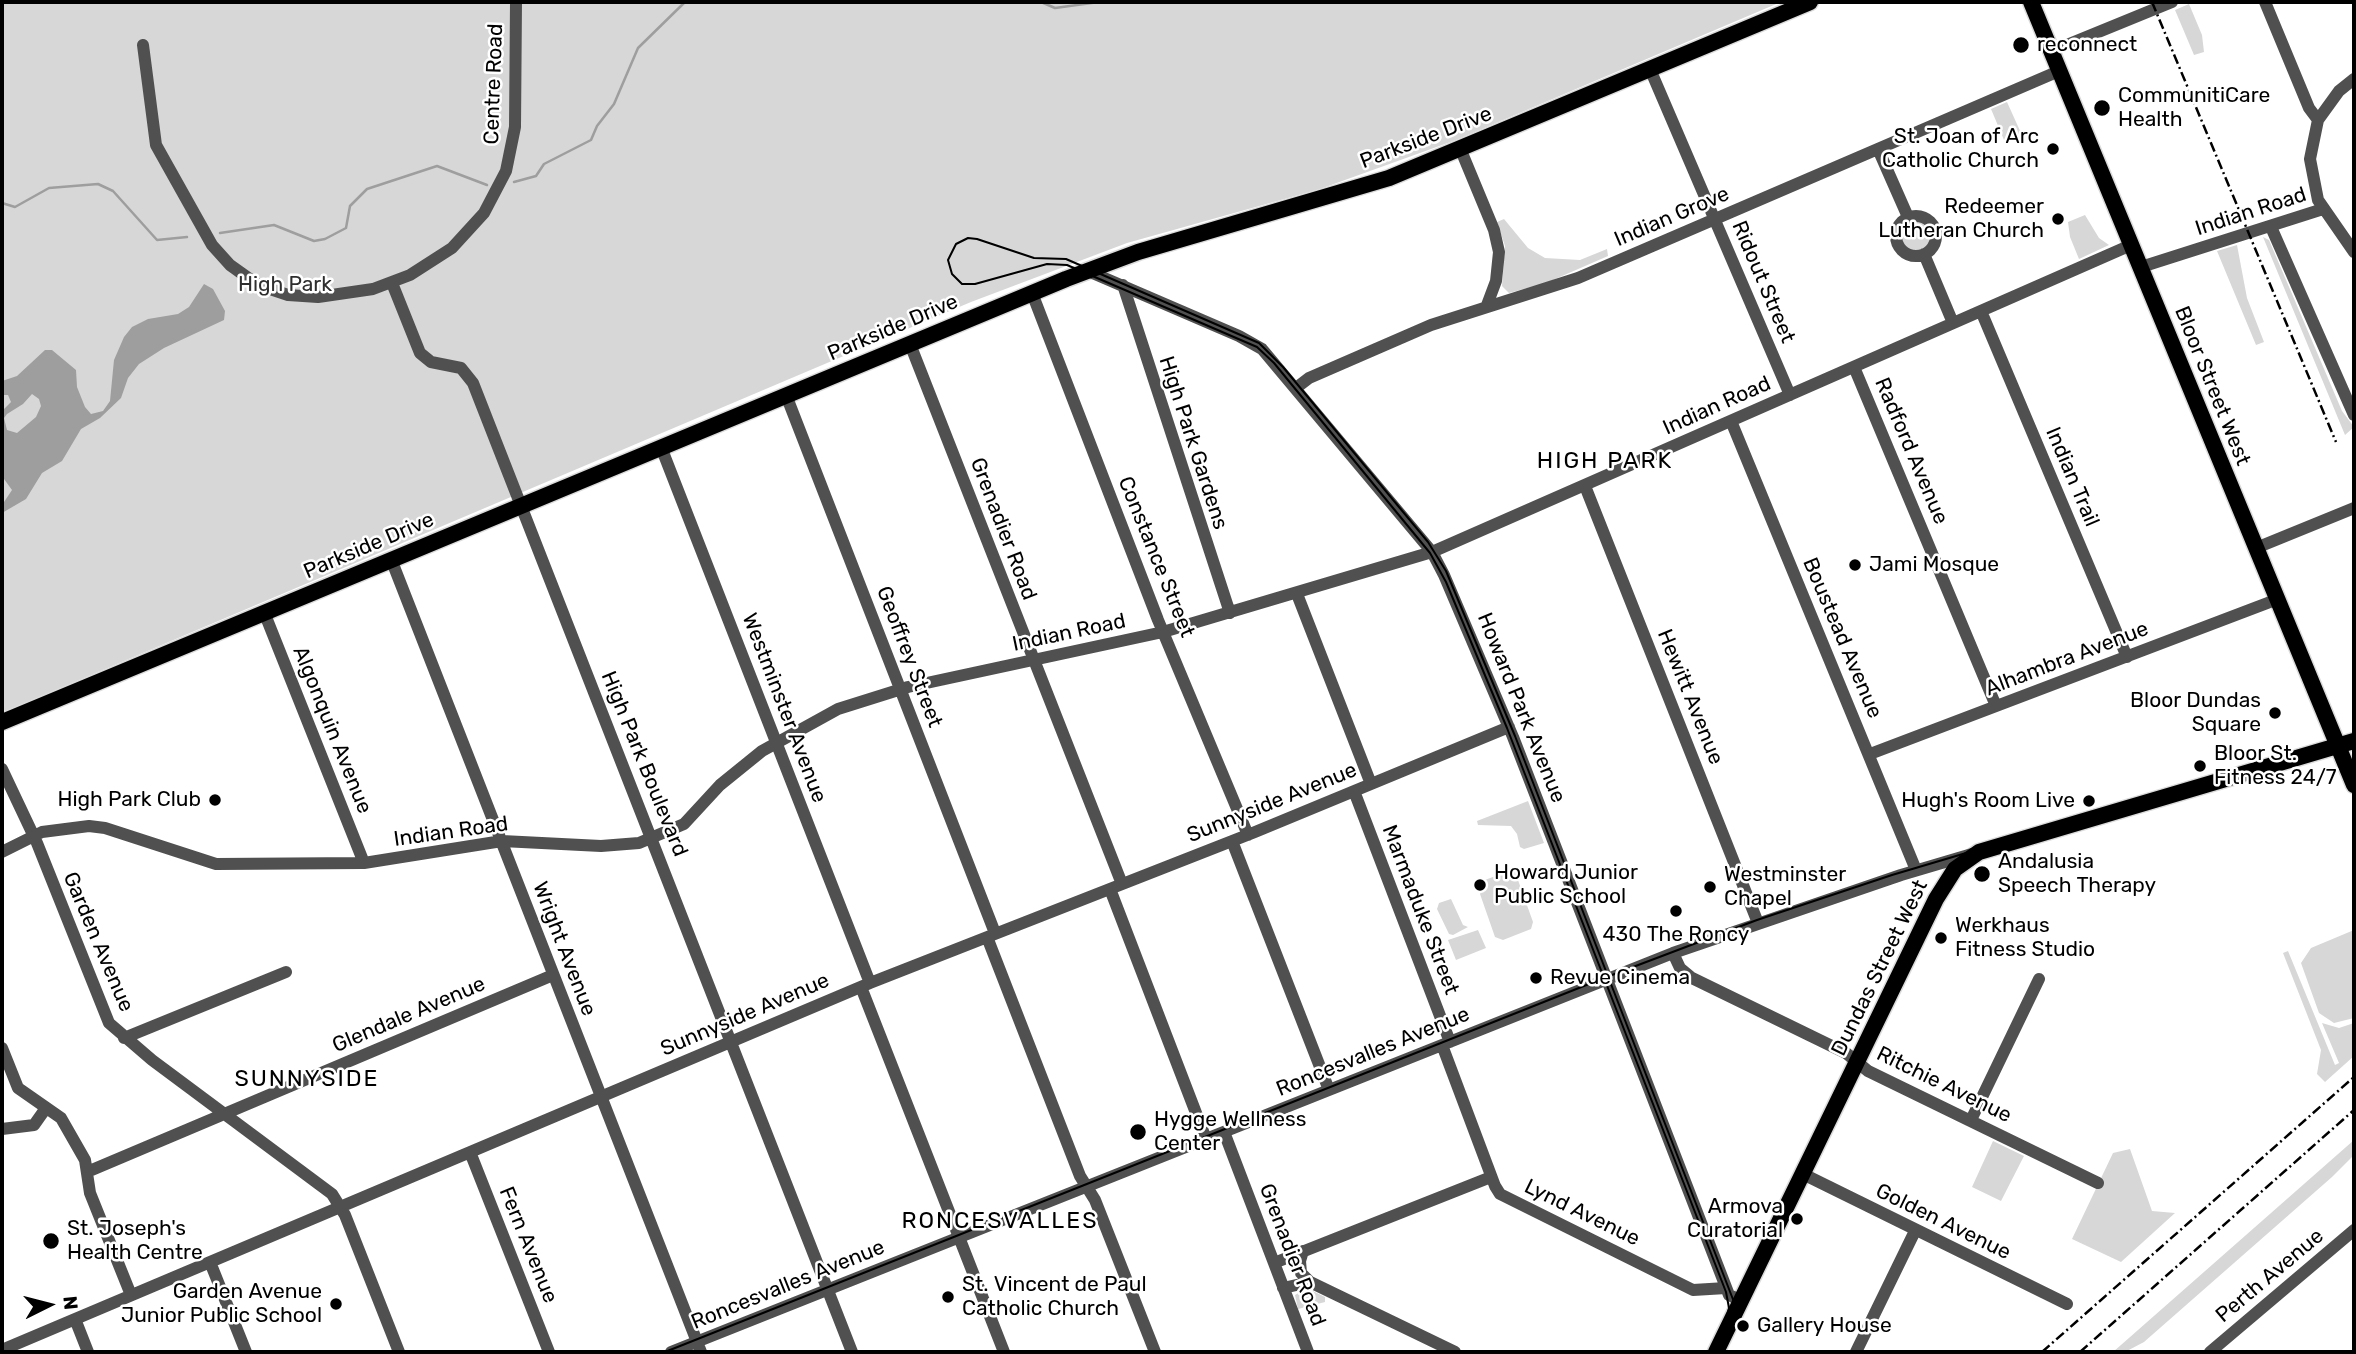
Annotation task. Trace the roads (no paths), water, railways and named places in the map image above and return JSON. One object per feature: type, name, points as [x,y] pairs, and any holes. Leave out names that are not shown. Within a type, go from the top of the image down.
[{"type":"main road","name":"Parkside Drive","points":[[2,722],[1032,293],[1138,252],[1389,178],[1810,2]]},
{"type":"main road","name":"Bloor Street West","points":[[2031,2],[2256,548],[2346,743],[2354,785]]},
{"type":"main road","name":"Dundas Street West","points":[[1716,1352],[1944,884],[1960,865],[1979,852],[2346,743]]},
{"type":"street","name":"Centre Road","points":[[143,45],[156,145],[200,224],[224,259],[245,276],[274,291],[304,296],[332,295],[392,283],[452,248],[484,213],[500,185],[515,127],[516,2]]},
{"type":"street","points":[[2052,51],[2172,2]]},
{"type":"street","points":[[2265,2],[2309,108],[2318,120]]},
{"type":"street","name":"Ridout Street","points":[[1650,69],[1790,395]]},
{"type":"street","name":"Indian Grove","points":[[1296,388],[1309,378],[1431,325],[1552,288],[2059,71]]},
{"type":"street","points":[[2323,209],[2315,191],[2310,159],[2318,120],[2334,97],[2354,79]]},
{"type":"street","points":[[1460,148],[1493,230],[1499,252],[1496,281],[1487,306]]},
{"type":"street","points":[[1878,149],[1908,217]]},
{"type":"street","name":"Indian Road","points":[[2141,267],[2323,209],[2354,252]]},
{"type":"street","points":[[1908,217],[1926,218],[1934,227],[1933,246],[1924,254],[1905,253],[1897,244],[1898,225],[1908,217]]},
{"type":"street","points":[[2271,227],[2354,415]]},
{"type":"street","name":"Indian Road","points":[[2,852],[33,835],[61,828],[99,827],[216,864],[364,863],[502,841],[627,845],[652,838],[684,824],[732,774],[776,741],[838,709],[900,689],[1163,632],[1432,552],[2131,246]]},
{"type":"street","points":[[1924,254],[1953,323]]},
{"type":"street","name":"Howard Park Avenue","points":[[1088,271],[1251,342],[1269,355],[1432,552],[1509,727],[1728,1295],[1740,1300]]},
{"type":"street","name":"High Park Boulevard","points":[[392,283],[420,353],[431,362],[461,369],[471,378],[852,1352]]},
{"type":"street","name":"High Park Gardens","points":[[1123,285],[1230,613]]},
{"type":"street","name":"Constance Street","points":[[1032,293],[1163,632],[1248,835]]},
{"type":"street","name":"Indian Trail","points":[[1981,311],[2127,657]]},
{"type":"street","name":"Grenadier Road","points":[[910,344],[1034,660],[1206,1139]]},
{"type":"street","name":"Radford Avenue","points":[[1854,367],[1996,706]]},
{"type":"street","name":"Geoffrey Street","points":[[786,395],[900,689],[1086,1187],[1095,1200],[1155,1352]]},
{"type":"street","name":"Boustead Avenue","points":[[1731,421],[1916,870]]},
{"type":"street","name":"Westminster Avenue","points":[[661,447],[776,741],[958,1238],[1004,1352]]},
{"type":"street","name":"Hewitt Avenue","points":[[1585,486],[1758,923]]},
{"type":"street","points":[[2256,548],[2354,508]]},
{"type":"street","name":"Wright Avenue","points":[[391,559],[699,1347]]},
{"type":"street","points":[[1297,594],[1371,784]]},
{"type":"street","name":"Alhambra Avenue","points":[[1870,754],[2278,599]]},
{"type":"street","name":"Algonquin Avenue","points":[[264,612],[364,863]]},
{"type":"street","name":"Sunnyside Avenue","points":[[2,1350],[865,985],[1248,835],[1509,727]]},
{"type":"street","name":"Garden Avenue","points":[[2,769],[33,835],[105,1014],[124,1038],[332,1194],[341,1207],[399,1352]]},
{"type":"street","name":"Marmaduke Street","points":[[1354,791],[1426,979],[1491,1177]]},
{"type":"street","points":[[1232,841],[1329,1090]]},
{"type":"street","name":"Roncesvalles Avenue","points":[[671,1352],[699,1347],[828,1289],[1673,953],[1916,870],[1979,852]]},
{"type":"street","name":"Ritchie Avenue","points":[[1673,953],[1684,974],[1846,1053],[1867,1071],[2098,1183]]},
{"type":"street","points":[[124,1038],[286,972]]},
{"type":"street","name":"Glendale Avenue","points":[[87,1172],[553,975]]},
{"type":"street","points":[[1971,1120],[2039,979]]},
{"type":"street","points":[[2,1048],[18,1088],[61,1118],[85,1160],[90,1193],[131,1295]]},
{"type":"street","points":[[2,1129],[34,1125],[46,1108]]},
{"type":"street","name":"Grenadier Road","points":[[1224,1132],[1308,1352]]},
{"type":"street","name":"Fern Avenue","points":[[470,1153],[549,1352]]},
{"type":"street","name":"Golden Avenue","points":[[1803,1174],[2067,1304]]},
{"type":"street","points":[[1274,1263],[1491,1177]]},
{"type":"street","name":"Lynd Avenue","points":[[1491,1177],[1500,1194],[1693,1290],[1726,1288]]},
{"type":"street","name":"Perth Avenue","points":[[2210,1352],[2354,1230]]},
{"type":"street","points":[[1856,1352],[1915,1231]]},
{"type":"street","points":[[1303,1251],[1301,1273],[1310,1282],[1455,1352]]},
{"type":"street","points":[[210,1262],[246,1352]]},
{"type":"street","points":[[1283,1288],[1310,1282]]},
{"type":"street","points":[[75,1319],[88,1352]]},
{"type":"waterway","points":[[514,182],[536,176],[544,164],[591,140],[597,126],[614,104],[638,48],[685,2]]},
{"type":"waterway","points":[[1041,2],[1055,8],[1099,2]]},
{"type":"waterway","points":[[220,233],[274,225],[314,241],[325,239],[346,228],[350,206],[367,189],[437,166],[487,185]]},
{"type":"waterway","points":[[2,203],[15,207],[49,188],[98,184],[113,191],[157,240],[187,237]]},
{"type":"tram line","points":[[1724,1329],[1729,1308],[1726,1292],[1507,728],[1446,582],[1430,553],[1274,363],[1257,347],[1067,265],[1047,264],[975,284],[962,284],[952,274],[948,260],[956,244],[968,238],[977,239],[1034,258],[1066,259],[1259,343],[1283,367],[1428,542],[1446,571],[1515,736],[1734,1302],[1733,1322]]},
{"type":"tram line","points":[[665,1352],[1604,978],[1757,920],[1892,875],[2354,738]]},
{"type":"tram line","points":[[1718,1352],[1944,889],[1958,870],[1981,854]]},
{"type":"railway","points":[[2152,2],[2336,442]]},
{"type":"railway","points":[[2042,1352],[2354,1077]]},
{"type":"railway","points":[[2080,1352],[2354,1110]]},
{"type":"place","name":"reconnect","points":[[2021,45]]},
{"type":"place","name":"CommunitiCare Health","points":[[2102,108]]},
{"type":"place","name":"St. Joan of Arc Catholic Church","points":[[2053,149]]},
{"type":"place","name":"Redeemer Lutheran Church","points":[[2058,219]]},
{"type":"place","name":"Jami Mosque","points":[[1855,565]]},
{"type":"place","name":"Bloor Dundas Square","points":[[2275,713]]},
{"type":"place","name":"Bloor St. Fitness 24/7","points":[[2200,766]]},
{"type":"place","name":"High Park Club","points":[[215,800]]},
{"type":"place","name":"Hugh's Room Live","points":[[2089,801]]},
{"type":"place","name":"Andalusia Speech Therapy","points":[[1982,874]]},
{"type":"place","name":"Howard Junior Public School","points":[[1480,885]]},
{"type":"place","name":"Westminster Chapel","points":[[1710,887]]},
{"type":"place","name":"430 The Roncy","points":[[1676,911]]},
{"type":"place","name":"Werkhaus Fitness Studio","points":[[1941,938]]},
{"type":"place","name":"Revue Cinema","points":[[1536,978]]},
{"type":"place","name":"Hygge Wellness Center","points":[[1138,1132]]},
{"type":"place","name":"Armova Curatorial","points":[[1797,1219]]},
{"type":"place","name":"St. Joseph's Health Centre","points":[[51,1241]]},
{"type":"place","name":"St. Vincent de Paul Catholic Church","points":[[948,1297]]},
{"type":"place","name":"Garden Avenue Junior Public School","points":[[336,1304]]},
{"type":"place","name":"Gallery House","points":[[1743,1326]]},
{"type":"district","name":"HIGH PARK","points":[[1605,461]]},
{"type":"district","name":"SUNNYSIDE","points":[[307,1079]]},
{"type":"district","name":"RONCESVALLES","points":[[1000,1221]]},
{"type":"park label","name":"High Park","points":[[285,285]]}]
